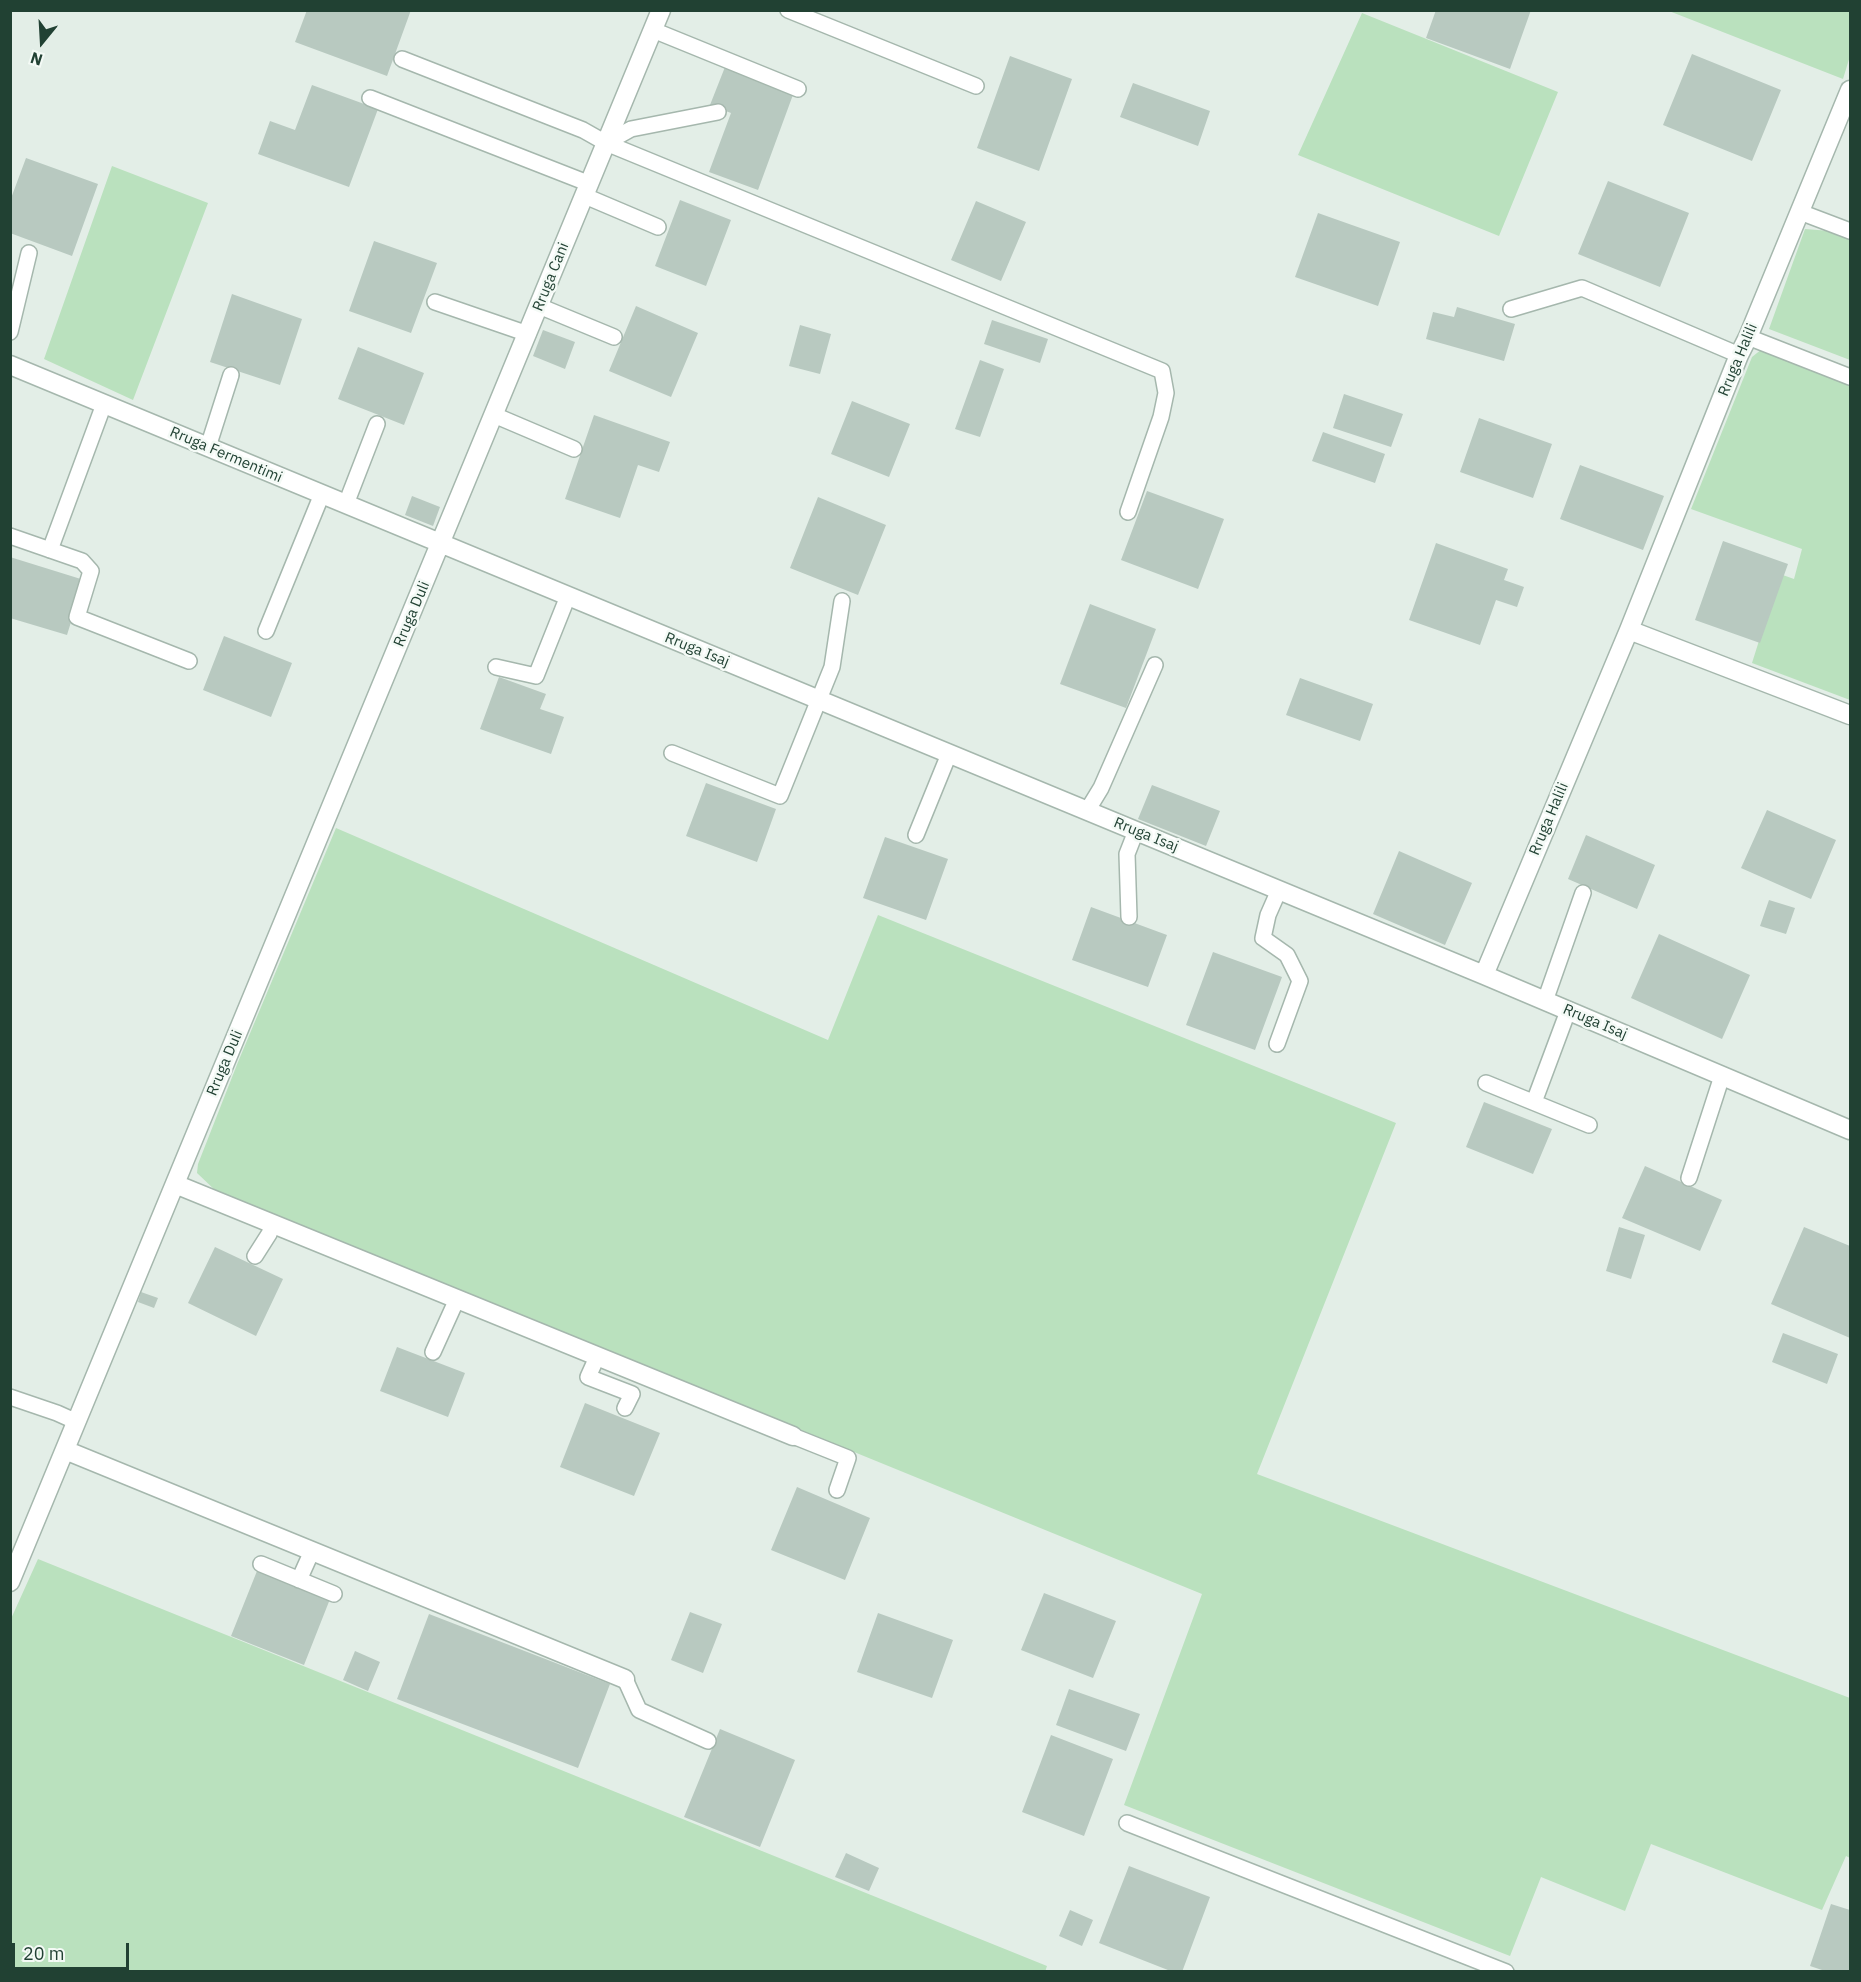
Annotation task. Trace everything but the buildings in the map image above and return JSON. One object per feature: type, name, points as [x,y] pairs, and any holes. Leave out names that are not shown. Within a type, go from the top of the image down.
[{"type":"street","name":"Rruga Cani","points":[[441,544],[661,10]]},
{"type":"street","name":"Rruga Halili","points":[[1484,975],[1629,630],[1739,355],[1851,90]]},
{"type":"street","name":"Rruga Fermentimi","points":[[10,365],[441,544]]},
{"type":"street","name":"Rruga Isaj","points":[[441,544],[1484,975],[1851,1130]]},
{"type":"street","name":"Rruga Duli","points":[[10,1582],[441,544]]},
{"type":"street","points":[[1629,630],[1851,715]]},
{"type":"street","points":[[175,1184],[793,1436]]},
{"type":"street","points":[[65,1450],[625,1679]]},
{"type":"lane","points":[[788,10],[976,86]]},
{"type":"lane","points":[[653,30],[798,89]]},
{"type":"lane","points":[[402,59],[583,130],[606,143],[1162,371],[1166,393],[1161,417],[1128,512]]},
{"type":"lane","points":[[370,98],[587,190],[658,227]]},
{"type":"lane","points":[[606,143],[631,129],[718,112]]},
{"type":"lane","points":[[1800,212],[1851,231]]},
{"type":"lane","points":[[10,332],[29,253]]},
{"type":"lane","points":[[1511,309],[1582,288],[1739,355]]},
{"type":"lane","points":[[435,302],[528,334]]},
{"type":"lane","points":[[539,306],[614,337]]},
{"type":"lane","points":[[1748,337],[1851,377]]},
{"type":"lane","points":[[208,447],[231,375]]},
{"type":"lane","points":[[50,550],[104,404]]},
{"type":"lane","points":[[494,415],[574,449]]},
{"type":"lane","points":[[346,504],[377,424]]},
{"type":"lane","points":[[266,631],[322,494]]},
{"type":"lane","points":[[10,536],[82,561],[91,571],[77,617],[189,661]]},
{"type":"lane","points":[[496,667],[536,676],[568,596]]},
{"type":"lane","points":[[672,753],[780,796],[832,667],[842,601]]},
{"type":"lane","points":[[1087,811],[1101,788],[1155,665]]},
{"type":"lane","points":[[916,835],[949,754]]},
{"type":"lane","points":[[1129,917],[1127,854],[1136,831]]},
{"type":"lane","points":[[1277,1044],[1300,981],[1287,955],[1263,938],[1268,915],[1279,890]]},
{"type":"lane","points":[[1545,1001],[1584,893]]},
{"type":"lane","points":[[1534,1102],[1568,1011]]},
{"type":"lane","points":[[1689,1178],[1722,1076]]},
{"type":"lane","points":[[1486,1083],[1589,1125]]},
{"type":"lane","points":[[255,1256],[273,1224]]},
{"type":"lane","points":[[433,1352],[457,1299]]},
{"type":"lane","points":[[597,1356],[588,1377],[632,1394],[625,1408]]},
{"type":"lane","points":[[10,1397],[77,1422]]},
{"type":"lane","points":[[793,1436],[848,1458],[837,1490]]},
{"type":"lane","points":[[299,1580],[312,1551]]},
{"type":"lane","points":[[261,1564],[334,1594]]},
{"type":"lane","points":[[625,1679],[639,1710],[708,1741]]},
{"type":"lane","points":[[1127,1823],[1506,1971]]},
{"type":"green space","points":[[1669,11],[1850,11],[1850,56],[1843,79]]},
{"type":"green space","points":[[1362,13],[1558,92],[1499,236],[1298,155]]},
{"type":"green space","points":[[112,166],[208,203],[133,400],[44,359]]},
{"type":"green space","points":[[1805,229],[1830,231],[1850,238],[1850,360],[1769,329]]},
{"type":"green space","points":[[1762,349],[1850,384],[1850,700],[1752,663],[1780,574],[1794,579],[1802,549],[1691,509],[1752,357]]},
{"type":"green space","points":[[336,828],[828,1040],[878,915],[1396,1123],[1257,1474],[1850,1698],[1850,1858],[1846,1856],[1822,1910],[1651,1844],[1625,1911],[1541,1877],[1510,1956],[1124,1805],[1202,1594],[217,1192],[197,1173],[198,1164]]},
{"type":"green space","points":[[38,1559],[1047,1966],[1045,1972],[23,1971],[10,1966],[10,1621]]}]
